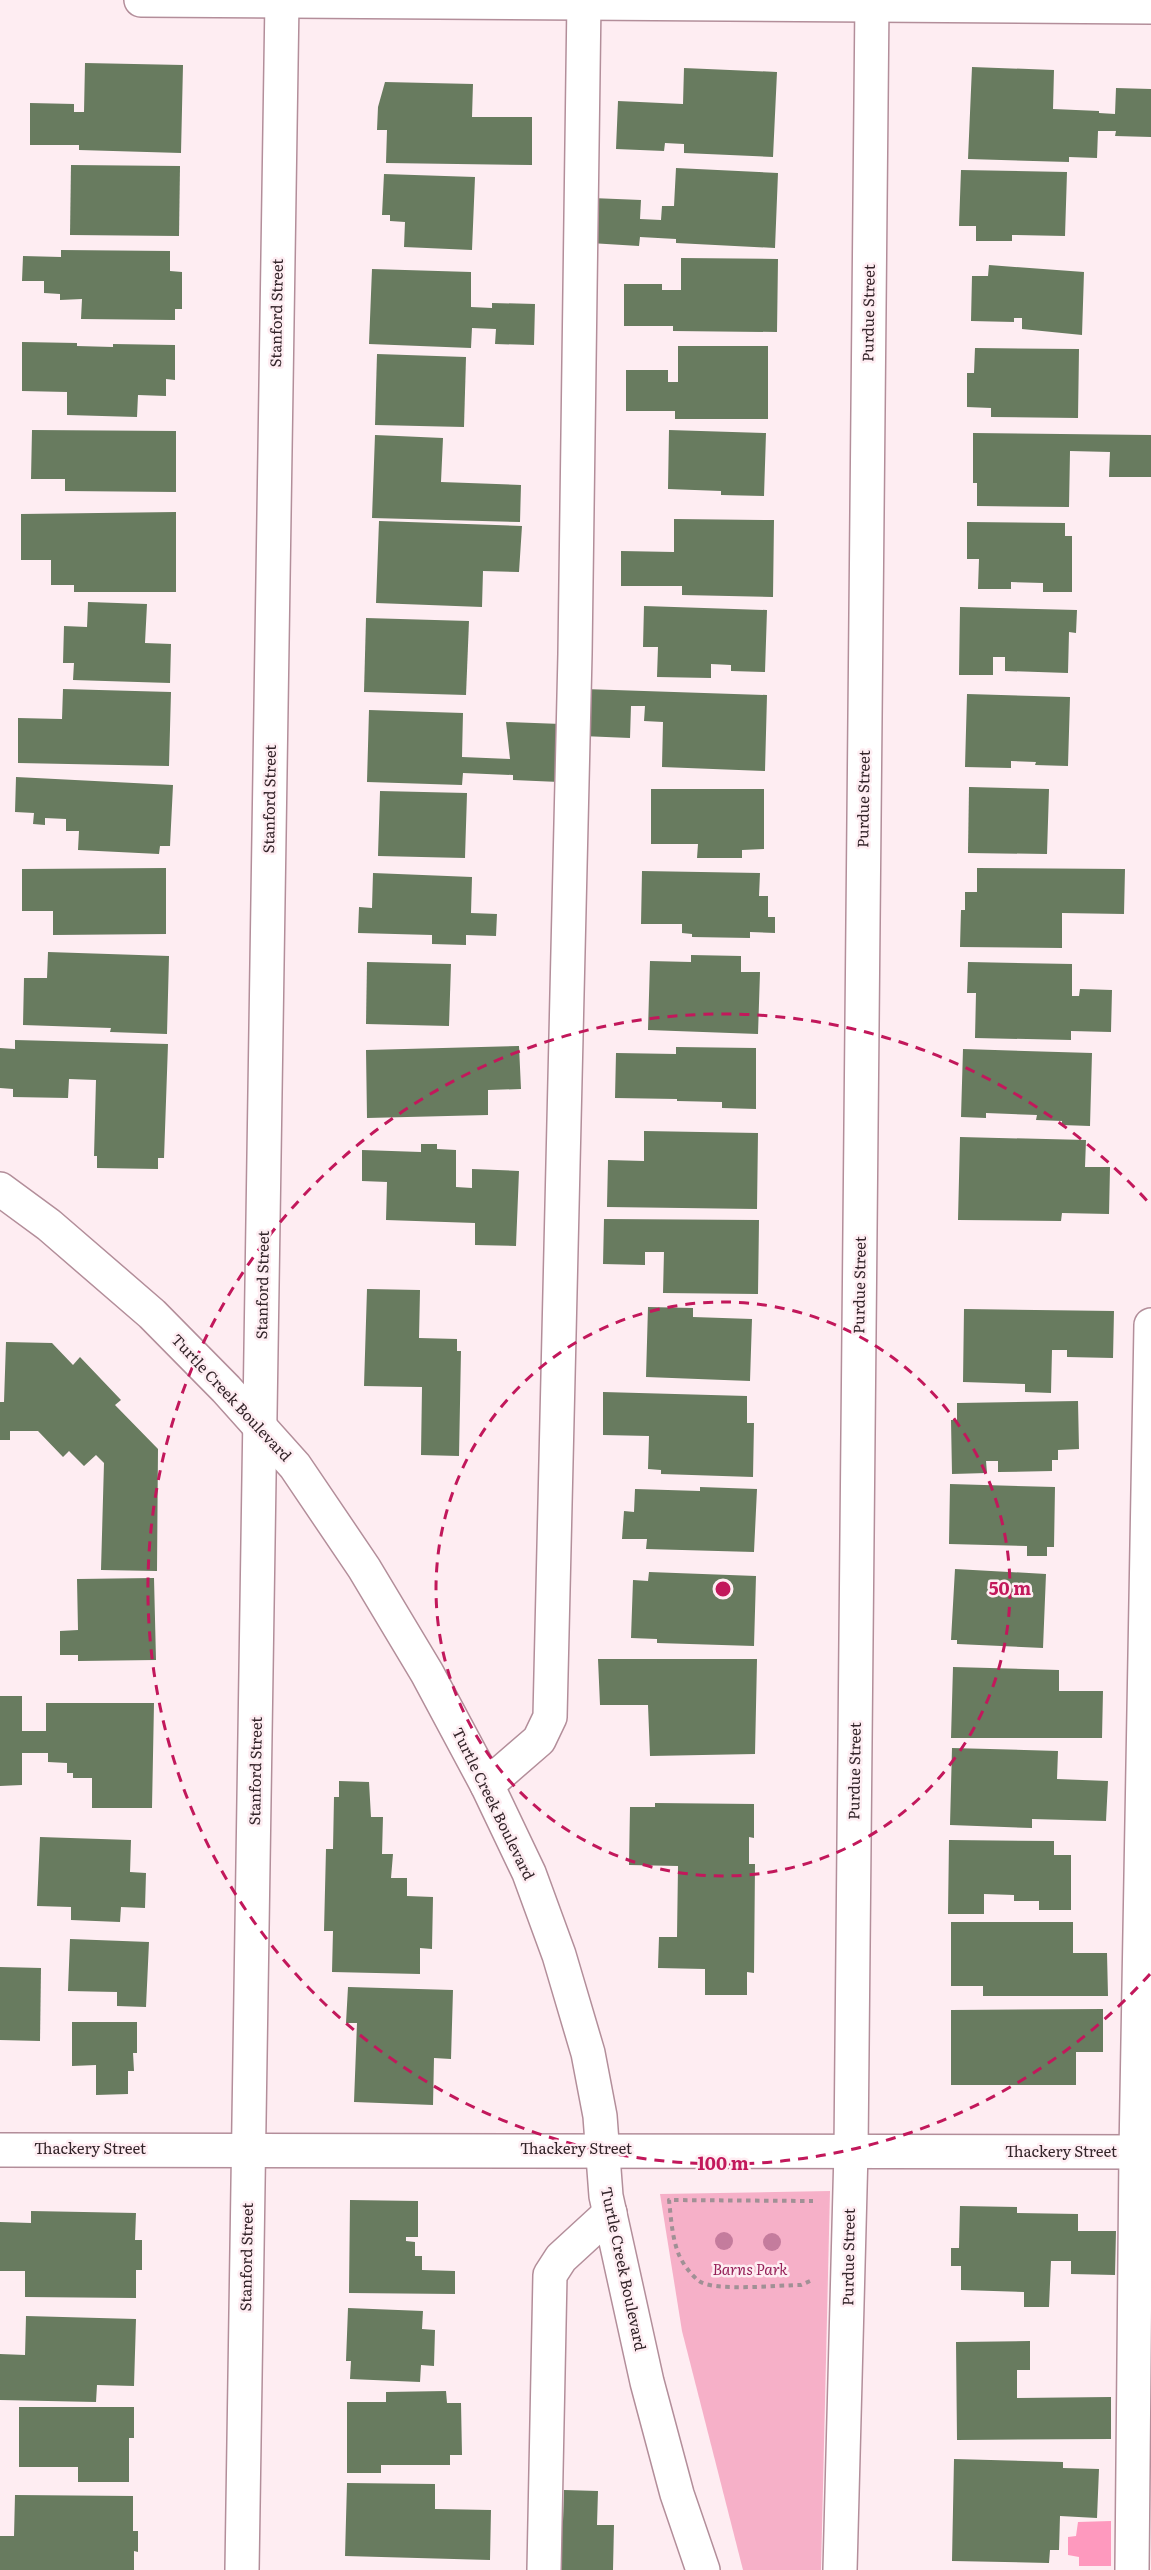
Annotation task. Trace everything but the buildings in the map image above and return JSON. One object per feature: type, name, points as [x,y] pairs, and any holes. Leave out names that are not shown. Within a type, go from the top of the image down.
[{"type":"street","points":[[141,0],[872,2],[1151,7]]},
{"type":"street","name":"Stanford Street","points":[[242,2570],[262,1428],[282,1]]},
{"type":"street","points":[[488,1785],[539,1740],[550,1717],[575,654],[584,1]]},
{"type":"street","name":"Purdue Street","points":[[840,2570],[851,2151],[872,2]]},
{"type":"street","name":"Turtle Creek Boulevard","points":[[0,1189],[49,1225],[152,1314],[262,1428],[295,1466],[364,1568],[427,1672],[488,1785],[529,1873],[559,1955],[588,2053],[603,2149],[606,2196],[647,2382],[677,2494],[703,2570]]},
{"type":"street","points":[[1132,2570],[1144,2152],[1151,1325]]},
{"type":"street","name":"Thackery Street","points":[[0,2150],[603,2149],[1144,2152]]},
{"type":"street","points":[[544,2570],[550,2275],[561,2258],[610,2213]]},
{"type":"path","points":[[813,2277],[801,2285],[711,2287],[699,2282],[679,2255],[669,2200],[820,2201]]},
{"type":"green space","name":"Barns Park","points":[[830,2191],[821,2570],[743,2570],[682,2331],[660,2194]]},
{"type":"shaded area","points":[[1111,2521],[1111,2566],[1079,2566],[1079,2557],[1068,2555],[1068,2537],[1076,2536],[1078,2522]]}]
